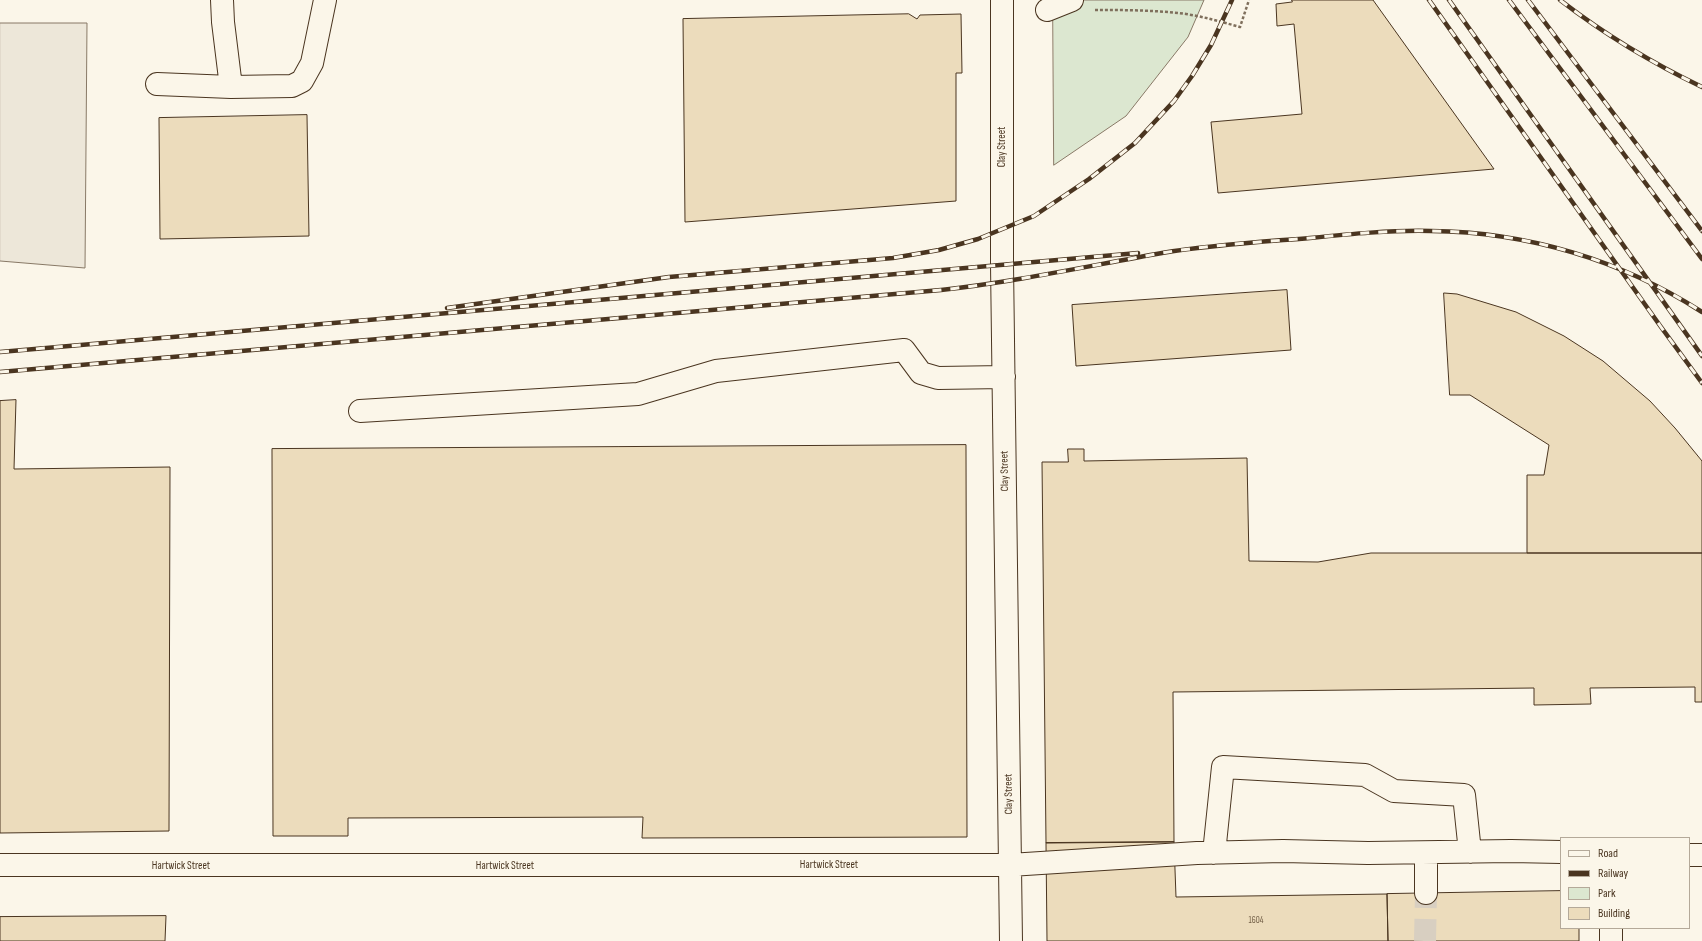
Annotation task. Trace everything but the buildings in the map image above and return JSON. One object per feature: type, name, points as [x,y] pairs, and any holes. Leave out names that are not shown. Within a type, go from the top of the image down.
[{"type":"street","points":[[222,0],[230,87]]},
{"type":"street","points":[[158,84],[230,87],[292,86],[302,81],[312,63],[325,0]]},
{"type":"street","name":"Clay Street","points":[[1002,0],[1004,377],[1011,941]]},
{"type":"street","points":[[1047,10],[1072,0]]},
{"type":"street","points":[[360,411],[638,394],[716,371],[904,350],[921,373],[938,378],[1004,377]]},
{"type":"street","points":[[1214,852],[1223,767],[1365,775],[1394,791],[1464,795],[1470,852]]},
{"type":"street","name":"Hartwick Street","points":[[0,865],[1010,865],[1214,852],[1284,851],[1426,853],[1511,850],[1560,852]]},
{"type":"street","points":[[1426,853],[1426,893]]},
{"type":"street","points":[[1690,855],[1702,855]]},
{"type":"street","points":[[1610,941],[1611,929]]},
{"type":"path","points":[[1093,10],[1132,10],[1186,14],[1212,19],[1240,27],[1249,0]]},
{"type":"green space","points":[[1053,0],[1204,0],[1188,37],[1126,116],[1054,165]]},
{"type":"shaded area","points":[[0,23],[87,23],[85,268],[0,261]]},
{"type":"tunnel","points":[[1425,941],[1426,893]]},
{"type":"railway","points":[[447,308],[669,277],[893,258],[939,250],[978,239],[1034,216],[1089,179],[1135,143],[1174,101],[1192,76],[1211,45],[1232,0]]},
{"type":"railway","points":[[1429,0],[1702,383]]},
{"type":"railway","points":[[1449,0],[1702,356]]},
{"type":"railway","points":[[1509,0],[1702,259]]},
{"type":"railway","points":[[1528,0],[1702,231]]},
{"type":"railway","points":[[1560,0],[1594,25],[1629,47],[1702,87]]},
{"type":"railway","points":[[0,372],[941,290],[969,287],[1198,248],[1401,231],[1467,233],[1503,237],[1538,243],[1572,252],[1639,278],[1702,312]]},
{"type":"railway","points":[[0,352],[1138,253]]}]
